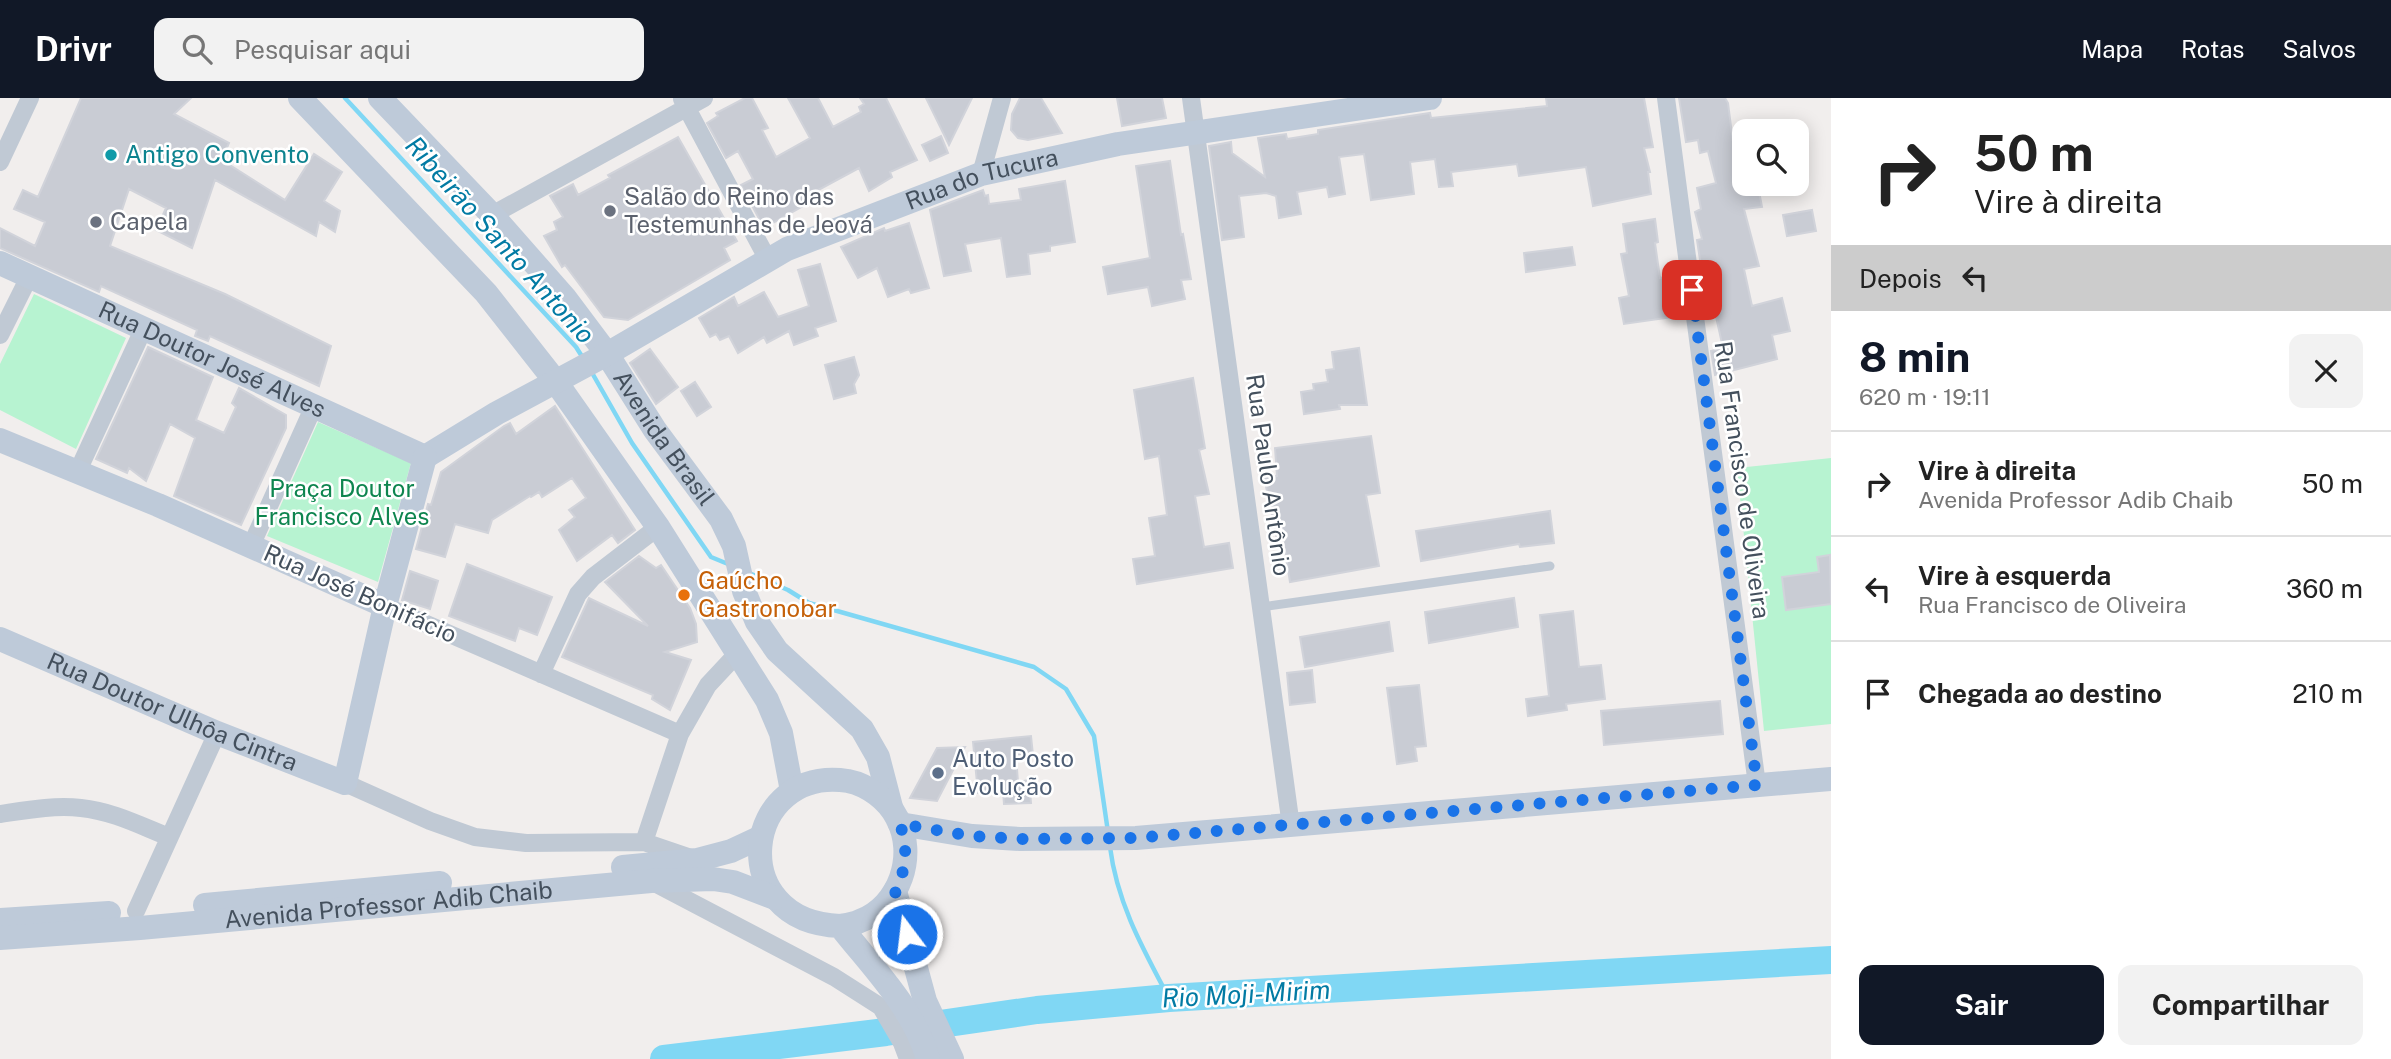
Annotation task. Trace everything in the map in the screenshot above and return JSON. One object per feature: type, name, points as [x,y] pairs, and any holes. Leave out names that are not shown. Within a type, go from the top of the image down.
[{"type":"main road","points":[[299,98],[486,293],[562,379],[767,700],[781,733],[792,791]]},
{"type":"main road","name":"Avenida Brasil","points":[[380,98],[492,215],[565,298],[655,430],[708,498],[734,546],[744,591],[757,622],[777,651],[862,729],[878,757],[895,816]]},
{"type":"main road","name":"Rua do Tucura","points":[[425,457],[497,413],[603,356],[787,249],[981,174],[1118,144],[1430,98]]},
{"type":"main road","name":"Rua Doutor José Alves","points":[[0,263],[425,457]]},
{"type":"main road","name":"Rua José Bonifácio","points":[[0,440],[158,505],[385,606]]},
{"type":"main road","points":[[345,783],[385,606],[425,457]]},
{"type":"main road","name":"Rua Doutor Ulhôa Cintra","points":[[0,639],[217,733],[345,783]]},
{"type":"main road","points":[[834,779],[855,783],[875,792],[895,816],[905,841],[903,876],[881,909],[862,921],[840,926],[821,926],[803,920],[788,911],[775,898],[764,879],[760,858],[761,837],[772,811],[792,791],[812,782],[834,779]]},
{"type":"main road","points":[[895,816],[972,836],[1090,840],[1291,826],[1831,779]]},
{"type":"main road","name":"Avenida Professor Adib Chaib","points":[[0,920],[136,911],[697,860],[731,851],[761,837]]},
{"type":"main road","name":"Avenida Professor Adib Chaib","points":[[0,938],[140,928],[651,881],[713,879],[733,882],[775,898]]},
{"type":"main road","points":[[895,891],[903,1004]]},
{"type":"main road","points":[[840,926],[903,1004],[931,1053]]},
{"type":"street","points":[[0,162],[30,98]]},
{"type":"street","points":[[492,215],[684,103],[704,98]]},
{"type":"street","points":[[981,174],[1002,98]]},
{"type":"street","name":"Rua Paulo Antônio","points":[[1191,98],[1291,826]]},
{"type":"street","name":"Rua Francisco de Oliveira","points":[[1666,98],[1757,785]]},
{"type":"street","points":[[684,103],[768,260]]},
{"type":"street","points":[[0,335],[29,278]]},
{"type":"street","points":[[77,473],[143,330]]},
{"type":"street","points":[[251,546],[314,405]]},
{"type":"street","points":[[541,674],[578,594],[593,577],[658,527]]},
{"type":"street","name":"Rua José Bonifácio","points":[[385,606],[680,734]]},
{"type":"street","points":[[644,842],[680,734],[708,685],[736,655]]},
{"type":"street","points":[[136,911],[217,733]]},
{"type":"street","points":[[345,783],[430,821],[475,837],[526,843],[644,842],[697,860]]},
{"type":"street","points":[[0,814],[47,808],[82,808],[112,814],[169,837]]},
{"type":"street","points":[[651,881],[834,977],[903,1004],[902,1043],[931,1053]]},
{"type":"lane","points":[[1261,607],[1550,566]]},
{"type":"green space","points":[[34,294],[126,338],[76,449],[0,410],[0,364]]},
{"type":"green space","name":"Praça Doutor Francisco Alves","points":[[318,422],[411,463],[378,582],[267,536]]},
{"type":"green space","points":[[1831,458],[1831,724],[1764,731],[1737,468]]},
{"type":"building","points":[[81,98],[191,98],[174,114],[229,143],[222,160],[285,200],[314,154],[342,172],[324,201],[340,211],[335,232],[319,222],[316,236],[215,180],[192,248],[156,230],[166,208],[129,189],[110,246],[225,294],[331,346],[319,386],[210,336],[208,341],[195,336],[197,330],[101,286],[99,292],[0,248],[0,228],[35,246],[45,222],[14,209],[23,190],[38,197]]},
{"type":"building","points":[[745,98],[752,98],[768,128],[762,130],[776,157],[810,138],[788,98],[818,98],[833,127],[861,112],[859,107],[864,104],[860,98],[886,98],[917,160],[890,172],[892,177],[869,191],[859,168],[809,195],[812,201],[764,228],[741,185],[753,179],[738,151],[726,158],[707,123],[718,116],[716,113]]},
{"type":"building","points":[[926,98],[972,98],[949,145]]},
{"type":"building","points":[[1020,98],[1041,98],[1062,133],[1028,140],[1018,138],[1011,130],[1012,114]]},
{"type":"building","points":[[1117,98],[1162,98],[1166,118],[1122,126]]},
{"type":"building","points":[[1546,98],[1644,98],[1653,147],[1644,148],[1650,172],[1651,194],[1593,206],[1586,167],[1519,176],[1517,164],[1451,172],[1453,186],[1439,187],[1435,159],[1410,162],[1414,194],[1371,200],[1364,154],[1339,157],[1345,194],[1329,197],[1327,187],[1297,192],[1301,214],[1279,218],[1276,196],[1266,193],[1239,196],[1244,237],[1222,240],[1209,146],[1231,142],[1232,153],[1265,177],[1258,138],[1286,134],[1287,139],[1318,134],[1318,130],[1430,113],[1431,118],[1547,106]]},
{"type":"building","points":[[1679,98],[1725,98],[1732,134],[1732,196],[1760,196],[1762,207],[1744,209],[1759,266],[1744,269],[1752,306],[1782,298],[1790,331],[1772,335],[1777,359],[1715,375],[1711,351],[1723,348],[1710,290],[1706,291],[1702,273],[1697,240],[1702,239],[1695,212],[1701,209],[1697,188],[1716,183],[1708,151],[1700,153],[1698,140],[1686,142]]},
{"type":"building","points":[[941,136],[948,153],[930,161],[922,145]]},
{"type":"building","points":[[678,137],[737,241],[724,248],[730,260],[628,320],[604,317],[565,265],[562,267],[544,236],[557,230],[554,222],[563,217],[550,196],[573,184],[578,195],[610,178],[608,175]]},
{"type":"building","points":[[1170,161],[1181,235],[1183,234],[1191,279],[1181,280],[1185,299],[1152,306],[1148,287],[1108,294],[1103,267],[1150,258],[1136,166]]},
{"type":"building","points":[[1065,181],[1075,242],[1050,246],[1050,251],[1028,254],[1030,274],[1007,277],[1001,238],[965,244],[971,271],[944,276],[930,210],[983,190],[985,196],[988,195],[989,204],[1021,200],[1019,189]]},
{"type":"building","points":[[1812,210],[1816,231],[1787,236],[1783,215]]},
{"type":"building","points":[[1655,219],[1660,278],[1669,276],[1680,316],[1624,324],[1619,298],[1629,296],[1621,254],[1627,253],[1623,224]]},
{"type":"building","points":[[909,223],[929,288],[911,293],[909,289],[888,297],[877,268],[858,278],[841,247],[884,228],[885,231]]},
{"type":"building","points":[[1572,247],[1575,265],[1526,272],[1524,253]]},
{"type":"building","points":[[820,264],[836,321],[815,328],[818,336],[794,345],[789,331],[767,343],[764,337],[738,353],[729,336],[720,340],[716,334],[710,337],[699,318],[734,297],[738,306],[764,292],[778,317],[809,306],[798,270]]},
{"type":"building","points":[[148,347],[213,377],[196,420],[224,433],[236,407],[232,403],[239,388],[286,415],[286,428],[241,525],[174,496],[195,438],[170,424],[146,481],[129,468],[127,473],[96,459]]},
{"type":"building","points":[[1359,348],[1367,405],[1339,405],[1340,409],[1304,414],[1301,392],[1314,390],[1313,384],[1328,382],[1326,370],[1334,369],[1332,352]]},
{"type":"building","points":[[650,349],[678,387],[656,404],[630,363]]},
{"type":"building","points":[[854,357],[859,375],[854,384],[856,393],[834,399],[825,365]]},
{"type":"building","points":[[1193,378],[1205,448],[1199,450],[1209,494],[1195,496],[1204,547],[1229,543],[1233,568],[1137,584],[1133,559],[1155,556],[1149,518],[1167,515],[1159,456],[1145,459],[1134,390]]},
{"type":"building","points":[[695,382],[711,407],[697,416],[681,391]]},
{"type":"building","points":[[555,406],[635,530],[618,543],[612,535],[577,561],[559,530],[575,517],[569,510],[586,498],[572,478],[542,497],[539,492],[530,496],[492,520],[488,533],[455,524],[445,557],[416,549],[428,504],[431,505],[441,472],[504,426],[510,423],[516,434]]},
{"type":"building","points":[[1371,436],[1380,493],[1366,495],[1379,566],[1290,582],[1283,538],[1277,539],[1264,477],[1277,476],[1275,448]]},
{"type":"building","points":[[1550,511],[1554,543],[1520,547],[1519,544],[1421,561],[1416,531]]},
{"type":"building","points":[[1830,555],[1831,604],[1786,610],[1782,577],[1819,572],[1817,557]]},
{"type":"building","points":[[639,556],[656,568],[661,565],[690,608],[696,624],[697,642],[665,652],[691,660],[670,710],[652,699],[653,695],[562,657],[589,598],[648,626],[605,582]]},
{"type":"building","points":[[467,564],[552,597],[537,635],[519,628],[515,641],[449,616]]},
{"type":"building","points":[[410,571],[438,581],[430,609],[402,600]]},
{"type":"building","points":[[1514,598],[1518,627],[1429,643],[1425,612]]},
{"type":"building","points":[[1573,611],[1579,667],[1601,665],[1605,699],[1566,704],[1567,710],[1528,716],[1526,699],[1549,696],[1540,615]]},
{"type":"building","points":[[1389,622],[1393,651],[1305,667],[1300,637]]},
{"type":"building","points":[[1312,670],[1315,702],[1290,705],[1287,673]]},
{"type":"building","points":[[1419,685],[1426,746],[1415,747],[1417,761],[1397,764],[1387,688]]},
{"type":"building","points":[[1720,701],[1723,734],[1604,745],[1601,711]]},
{"type":"building","points":[[1031,736],[1033,755],[1016,756],[1018,782],[1029,780],[1031,803],[1004,804],[1003,791],[978,793],[973,742]]},
{"type":"building","name":"Auto Posto Evolução","points":[[965,747],[937,801],[910,798],[937,748]]},
{"type":"waterway","name":"Ribeirão Santo Antonio","points":[[345,98],[576,347],[583,358]]},
{"type":"waterway","name":"Ribeirão Santo Antonio","points":[[591,371],[632,443],[711,557],[728,564]]},
{"type":"waterway","name":"Ribeirão Santo Antonio","points":[[749,573],[788,590],[809,603],[1034,667],[1066,689],[1094,736],[1108,832]]},
{"type":"waterway","name":"Ribeirão Santo Antonio","points":[[1110,847],[1113,868],[1125,906],[1169,998]]},
{"type":"waterway","name":"Rio Moji-Mirim","points":[[664,1059],[886,1032],[1037,1010],[1169,998],[1831,960]]},
{"type":"place","name":"Antigo Convento","points":[[111,155]]},
{"type":"place","name":"Salão do Reino das Testemunhas de Jeová","points":[[610,211]]},
{"type":"place","name":"Capela","points":[[96,222]]},
{"type":"place","name":"Gaúcho Gastronobar","points":[[684,595]]},
{"type":"place","name":"Auto Posto Evolução","points":[[938,773]]},
{"type":"route","points":[[907,934],[895,891],[903,876],[906,858],[900,824],[972,836],[1020,839],[1136,838],[1757,785],[1692,290]]}]
